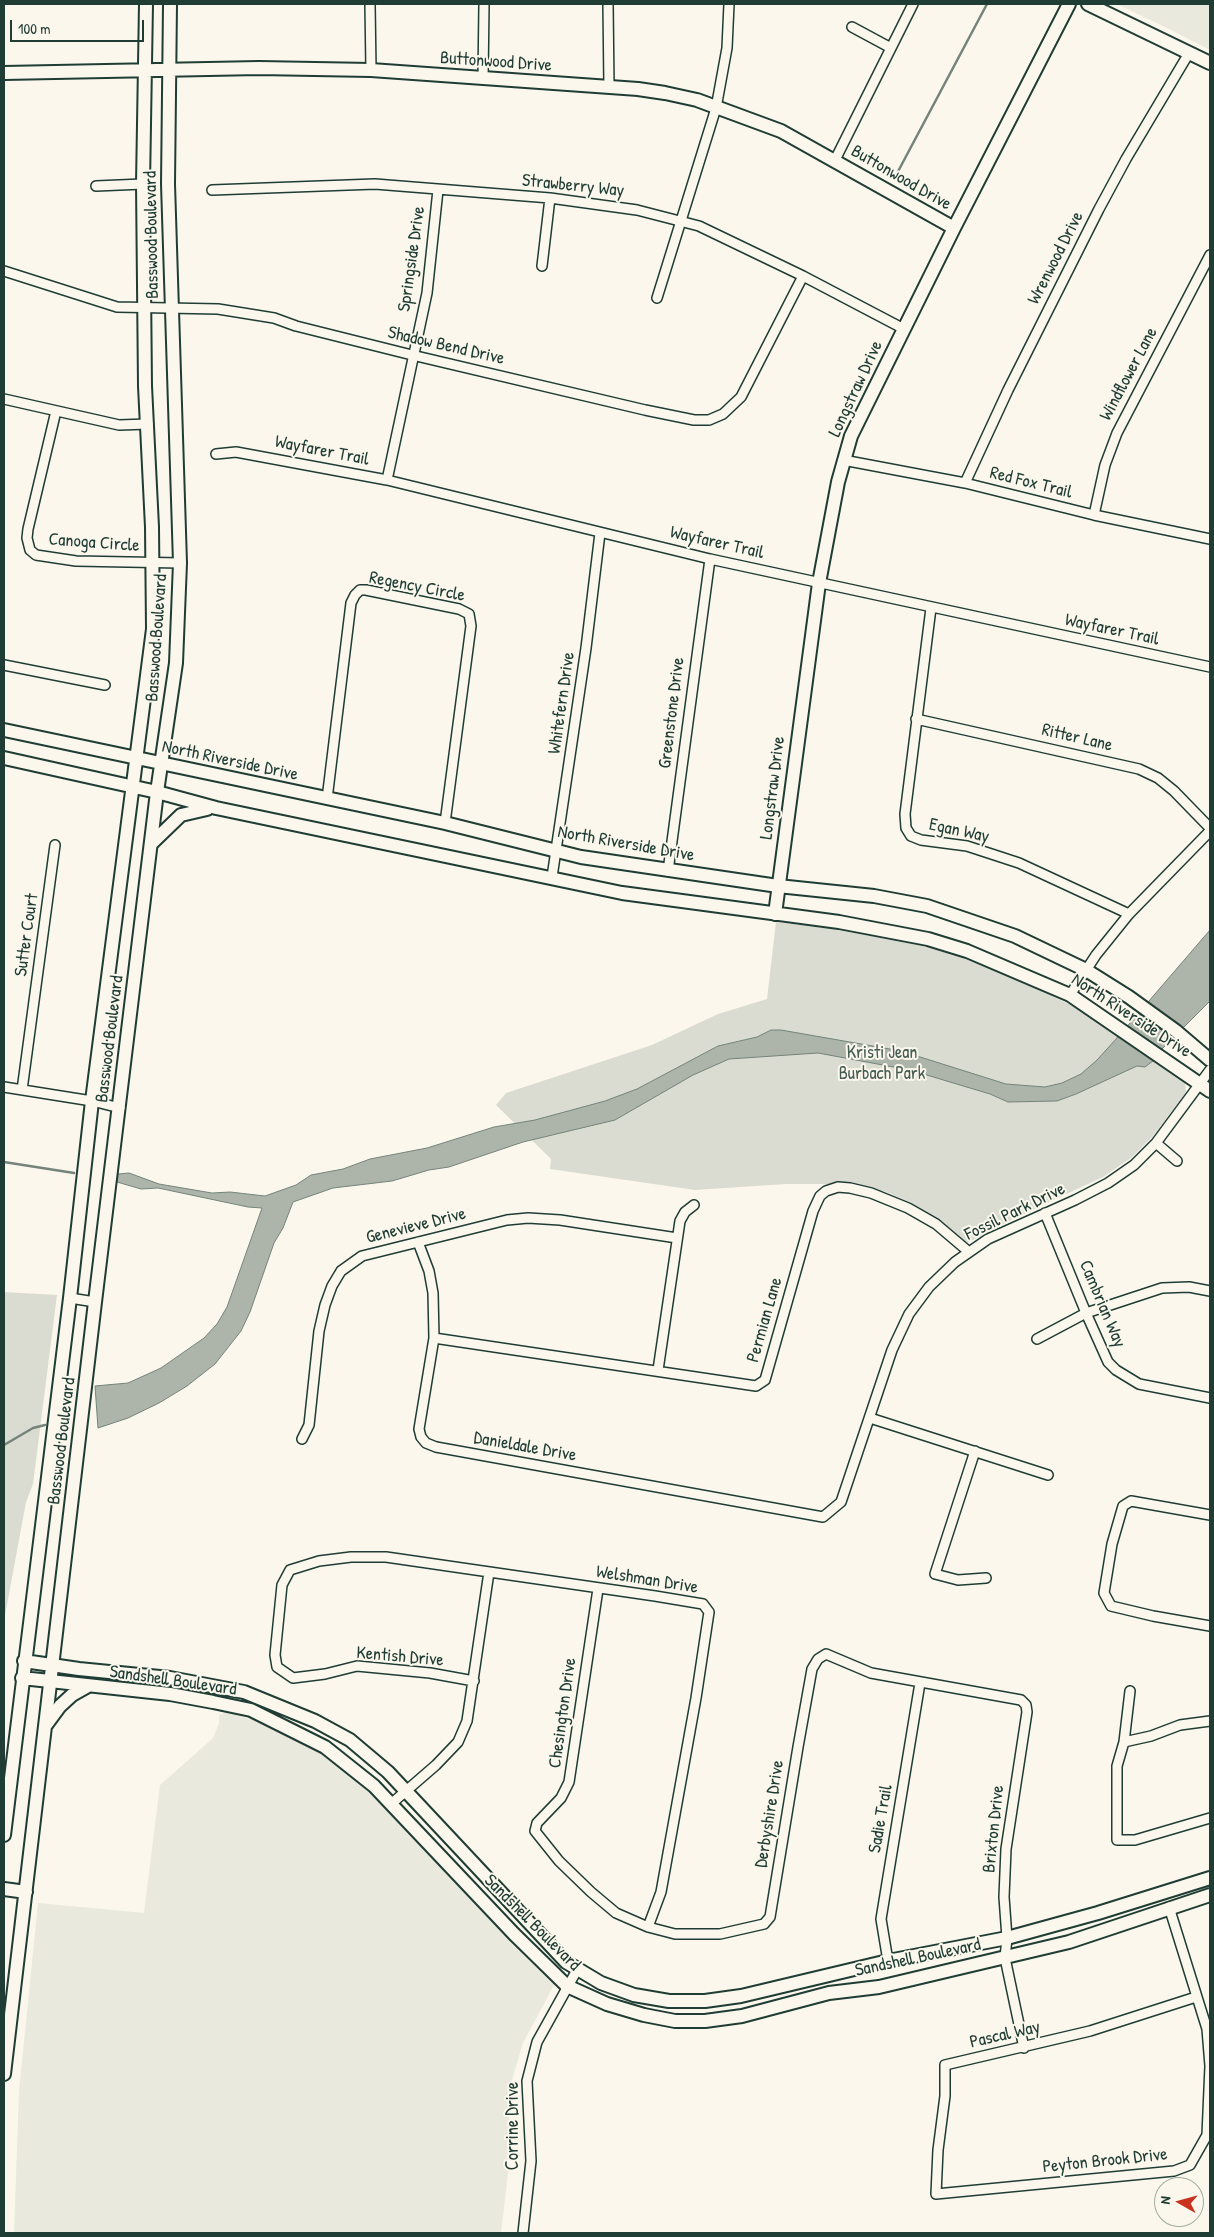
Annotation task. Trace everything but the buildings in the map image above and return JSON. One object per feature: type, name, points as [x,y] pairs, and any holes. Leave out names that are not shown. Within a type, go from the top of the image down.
[{"type":"main road","name":"Basswood Boulevard","points":[[4,1835],[70,1298],[92,1101],[153,629],[142,184],[146,4]]},
{"type":"main road","name":"Basswood Boulevard","points":[[4,2074],[157,792],[176,663],[180,563],[168,184],[170,4]]},
{"type":"main road","name":"Longstraw Drive","points":[[775,914],[819,583],[843,460],[858,418],[1070,4]]},
{"type":"main road","points":[[1088,4],[1210,63]]},
{"type":"main road","name":"Buttonwood Drive","points":[[4,73],[170,69],[371,70],[609,87],[665,93],[697,100],[781,131],[954,228]]},
{"type":"main road","name":"North Riverside Drive","points":[[4,730],[445,823],[556,851],[668,871],[778,886],[874,896],[927,906],[1015,936],[1086,970],[1129,996],[1181,1035],[1210,1060]]},
{"type":"main road","name":"North Riverside Drive","points":[[4,758],[157,792],[216,808],[622,893],[839,922],[928,940],[967,952],[1070,995],[1205,1087]]},
{"type":"main road","points":[[152,843],[181,815],[197,810],[216,808]]},
{"type":"main road","name":"Sandshell Boulevard","points":[[24,1661],[79,1669],[170,1678],[244,1692],[315,1721],[350,1740],[406,1790],[538,1934],[577,1970],[601,1983],[634,1995],[669,2001],[705,2001],[802,1983],[888,1961],[1007,1938],[1098,1913],[1210,1878]]},
{"type":"main road","name":"Sandshell Boulevard","points":[[22,1678],[51,1683],[170,1694],[251,1710],[326,1747],[374,1786],[514,1934],[567,1986],[607,2004],[644,2015],[676,2020],[705,2021],[742,2016],[829,1993],[879,1987],[1069,1942],[1169,1907],[1210,1895]]},
{"type":"main road","points":[[46,1725],[60,1706],[72,1695],[88,1686]]},
{"type":"main road","points":[[4,1889],[26,1892]]},
{"type":"street","points":[[370,4],[371,70]]},
{"type":"street","points":[[483,79],[484,4]]},
{"type":"street","points":[[608,4],[609,87]]},
{"type":"street","points":[[657,298],[716,108],[726,57],[729,4]]},
{"type":"street","points":[[834,160],[913,4]]},
{"type":"street","points":[[852,27],[891,48]]},
{"type":"street","name":"Wrenwood Drive","points":[[965,484],[1008,390],[1099,209],[1188,53]]},
{"type":"street","points":[[96,186],[142,184]]},
{"type":"street","name":"Strawberry Way","points":[[212,190],[375,184],[550,198],[637,210],[682,220],[745,247],[904,329]]},
{"type":"street","name":"Springside Drive","points":[[387,480],[412,355],[427,293],[438,190]]},
{"type":"street","points":[[542,266],[550,198]]},
{"type":"street","name":"Windflower Lane","points":[[1094,515],[1116,433],[1210,255]]},
{"type":"street","name":"Shadow Bend Drive","points":[[4,271],[117,307],[171,307],[237,311],[274,318],[296,326],[412,355],[694,420],[709,420],[723,414],[741,397],[803,276]]},
{"type":"street","points":[[4,399],[119,425],[148,424]]},
{"type":"street","name":"Canoga Circle","points":[[56,411],[28,529],[27,538],[30,550],[36,555],[76,561],[180,563]]},
{"type":"street","name":"Wayfarer Trail","points":[[216,454],[236,452],[387,480],[710,559],[1210,667]]},
{"type":"street","name":"Red Fox Trail","points":[[843,460],[965,484],[1094,515],[1210,539]]},
{"type":"street","name":"Whitefern Drive","points":[[552,877],[585,658],[600,533]]},
{"type":"street","name":"Greenstone Drive","points":[[668,871],[710,559]]},
{"type":"street","name":"Regency Circle","points":[[327,799],[353,598],[360,590],[366,590],[412,599],[465,611],[471,619],[445,823]]},
{"type":"street","name":"Egan Way","points":[[932,608],[905,814],[906,828],[911,836],[921,840],[967,846],[1019,863],[1129,914]]},
{"type":"street","points":[[4,665],[105,685]]},
{"type":"street","name":"Ritter Lane","points":[[916,720],[1139,769],[1158,778],[1174,791],[1210,829]]},
{"type":"street","points":[[1070,995],[1086,970],[1129,914],[1210,829]]},
{"type":"street","name":"Sutter Court","points":[[22,1090],[55,845]]},
{"type":"street","name":"Fossil Park Drive","points":[[823,1516],[841,1502],[870,1418],[883,1372],[910,1314],[941,1275],[988,1239],[1108,1183],[1134,1165],[1205,1087],[1210,1070]]},
{"type":"street","points":[[4,1087],[92,1101],[120,1108]]},
{"type":"street","points":[[1156,1143],[1177,1161]]},
{"type":"street","name":"Permian Lane","points":[[434,1338],[756,1386],[762,1383],[813,1211],[820,1196],[832,1188],[850,1188],[871,1193],[908,1208],[936,1224],[969,1252]]},
{"type":"street","points":[[658,1370],[682,1215],[694,1205]]},
{"type":"street","name":"Cambrian Way","points":[[1045,1213],[1086,1314],[1108,1362],[1116,1370],[1139,1384],[1210,1398]]},
{"type":"street","name":"Genevieve Drive","points":[[302,1439],[309,1425],[320,1331],[325,1305],[332,1286],[341,1272],[362,1256],[507,1220],[539,1217],[677,1238]]},
{"type":"street","name":"Danieldale Drive","points":[[418,1242],[429,1271],[434,1338],[419,1429],[421,1437],[426,1443],[436,1447],[823,1516]]},
{"type":"street","points":[[1037,1339],[1086,1314],[1162,1288],[1189,1287],[1210,1291]]},
{"type":"street","points":[[70,1298],[95,1302]]},
{"type":"street","points":[[870,1418],[1048,1475]]},
{"type":"street","points":[[975,1452],[935,1574],[958,1580],[986,1578]]},
{"type":"street","points":[[1210,1515],[1131,1501],[1123,1506],[1112,1544],[1104,1593],[1111,1606],[1210,1626]]},
{"type":"street","name":"Welshman Drive","points":[[290,1570],[319,1561],[351,1557],[386,1557],[703,1604],[708,1612],[696,1698],[661,1892],[648,1927]]},
{"type":"street","name":"Kentish Drive","points":[[290,1570],[282,1585],[275,1655],[277,1667],[293,1678],[326,1674],[357,1666],[430,1673],[474,1681]]},
{"type":"street","points":[[391,1804],[436,1765],[458,1742],[467,1721],[489,1572]]},
{"type":"street","name":"Chesington Drive","points":[[535,1831],[537,1823],[561,1798],[569,1782],[598,1589]]},
{"type":"street","name":"Derbyshire Drive","points":[[535,1831],[558,1861],[591,1892],[616,1913],[648,1927],[675,1934],[720,1934],[764,1924],[770,1916],[812,1669],[818,1659],[826,1654],[871,1673],[1021,1700],[1026,1705]]},
{"type":"street","name":"Sadie Trail","points":[[888,1961],[880,1919],[920,1683]]},
{"type":"street","points":[[1130,1691],[1124,1742],[1117,1766],[1117,1840],[1135,1840],[1210,1818]]},
{"type":"street","name":"Brixton Drive","points":[[1024,2048],[1005,1958],[1007,1938],[1004,1897],[1006,1849],[1027,1712],[1026,1705]]},
{"type":"street","points":[[1124,1742],[1150,1736],[1180,1725],[1210,1721]]},
{"type":"street","name":"Peyton Brook Drive","points":[[936,2194],[1174,2171],[1190,2164],[1207,2135],[1210,2066],[1207,2030],[1169,1907]]},
{"type":"street","name":"Corrine Drive","points":[[523,2233],[531,2161],[527,2081],[537,2042],[577,1970]]},
{"type":"street","name":"Pascal Way","points":[[936,2194],[938,2150],[945,2105],[945,2065],[1090,2031],[1196,1997]]},
{"type":"shaded area","points":[[1117,4],[1210,4],[1210,50],[1169,29]]},
{"type":"shaded area","points":[[1210,930],[1210,1001],[1159,1052],[1162,1054],[1145,1067],[1137,1066],[1057,1101],[1008,1102],[990,1094],[910,1070],[818,1053],[729,1059],[693,1075],[615,1120],[523,1142],[449,1167],[429,1170],[392,1181],[333,1188],[293,1202],[283,1228],[274,1243],[250,1312],[241,1331],[215,1364],[187,1386],[159,1403],[128,1418],[98,1428],[95,1386],[128,1383],[161,1368],[204,1338],[217,1324],[227,1307],[262,1208],[248,1207],[158,1188],[141,1189],[117,1182],[118,1174],[129,1173],[159,1184],[212,1193],[230,1192],[265,1196],[296,1185],[311,1175],[343,1169],[370,1159],[427,1148],[494,1127],[535,1120],[605,1101],[637,1089],[718,1046],[757,1037],[771,1030],[781,1030],[901,1051],[1006,1084],[1045,1087],[1062,1083],[1081,1074],[1097,1060],[1117,1038],[1121,1029],[1124,1030]]},
{"type":"shaded area","points":[[227,1712],[264,1723],[296,1737],[323,1753],[370,1789],[526,1958],[554,1985],[523,2043],[510,2087],[508,2174],[501,2233],[14,2233],[19,2091],[38,1903],[144,1913],[160,1785],[213,1738],[219,1723],[219,1715]]},
{"type":"green space","name":"Kristi Jean Burbach Park","points":[[776,922],[834,929],[923,946],[962,958],[1029,985],[1077,1008],[1157,1061],[1185,1082],[1186,1092],[1153,1136],[1131,1158],[1103,1177],[967,1243],[936,1218],[910,1202],[886,1192],[853,1184],[786,1184],[695,1190],[550,1169],[551,1159],[496,1105],[506,1093],[652,1045],[718,1014],[767,999]]},
{"type":"green space","points":[[4,1292],[57,1295],[33,1484],[26,1502],[4,1621]]},
{"type":"waterway","points":[[894,179],[987,4]]},
{"type":"waterway","points":[[4,1162],[74,1173]]},
{"type":"waterway","points":[[4,1445],[33,1428],[45,1425]]}]
